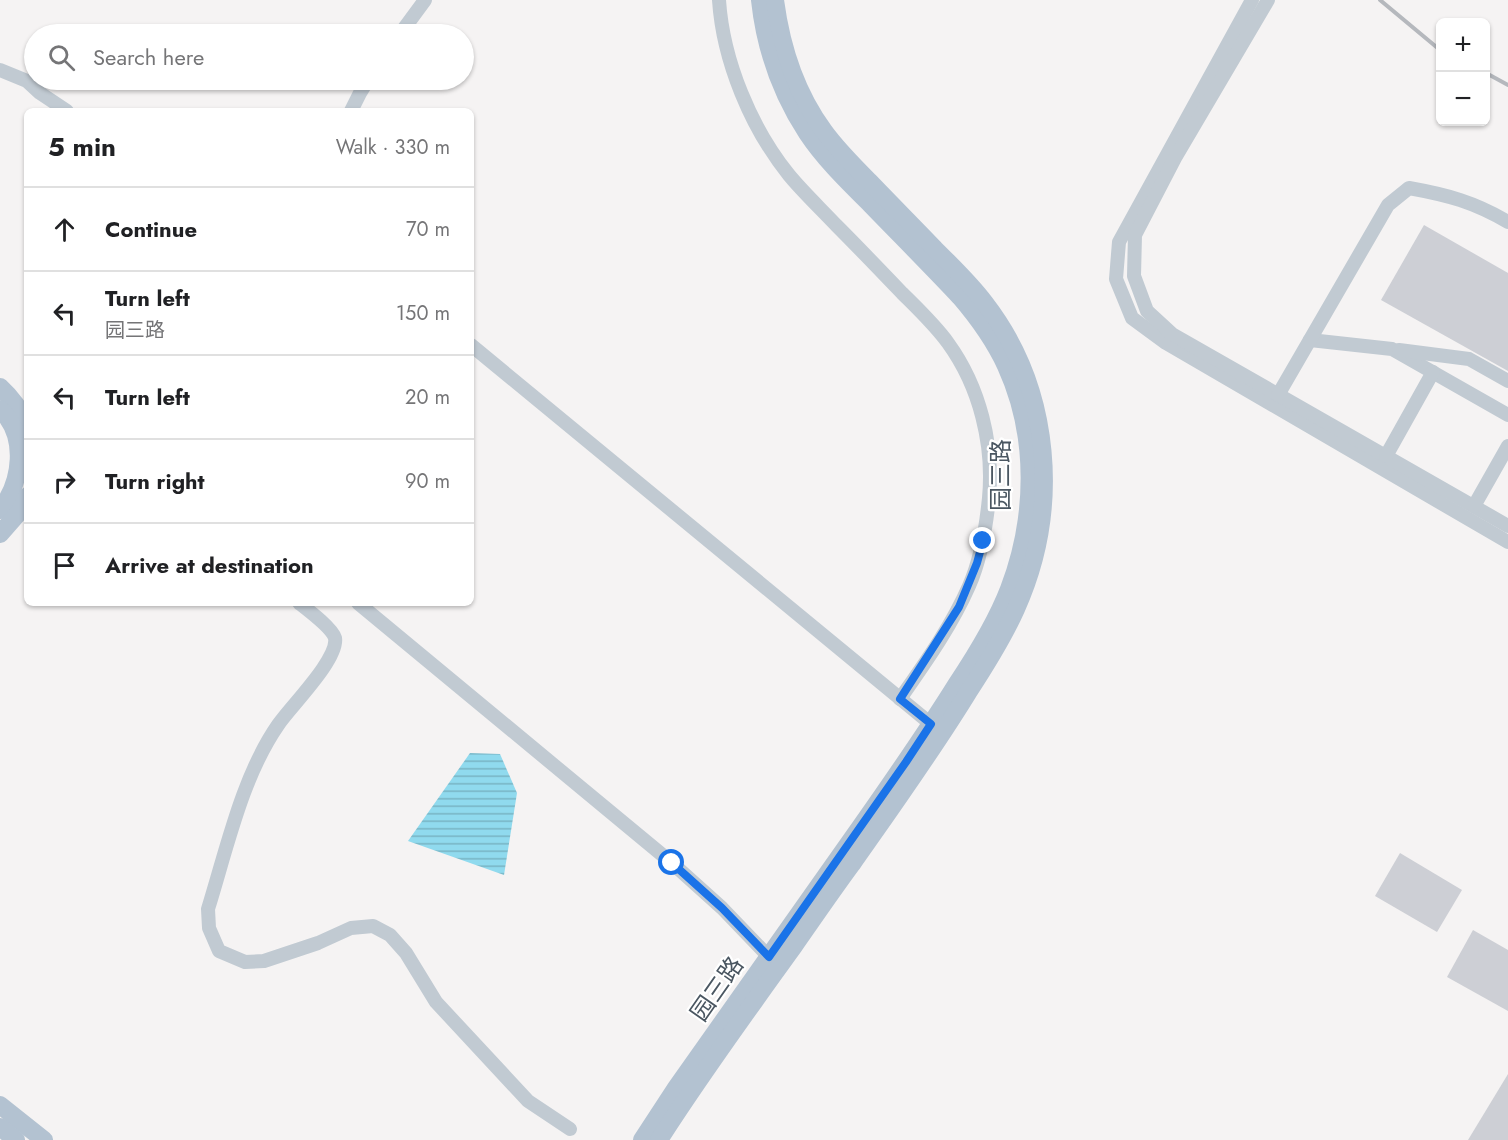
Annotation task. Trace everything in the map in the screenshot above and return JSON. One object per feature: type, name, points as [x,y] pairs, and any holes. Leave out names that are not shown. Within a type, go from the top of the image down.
[{"type":"main road","name":"园三路","points":[[642,1140],[676,1088],[906,762],[986,637],[1009,589],[1018,560],[1028,510],[1030,485],[1028,448],[1022,412],[1006,365],[977,317],[943,278],[843,177],[807,133],[781,85],[773,63],[760,0]]},
{"type":"main road","name":"园三路","points":[[659,1140],[726,1040],[906,789],[993,653],[1018,606],[1038,538],[1042,508],[1044,456],[1037,413],[1027,377],[1009,339],[975,289],[856,168],[823,131],[795,78],[781,38],[775,0]]},
{"type":"main road","points":[[0,387],[11,397],[24,418]]},
{"type":"main road","points":[[0,409],[13,429],[20,464],[15,483],[0,510]]},
{"type":"main road","points":[[0,534],[21,510],[24,503]]},
{"type":"main road","points":[[0,1105],[44,1140]]},
{"type":"main road","points":[[0,1127],[16,1140]]},
{"type":"street","points":[[407,24],[425,0]]},
{"type":"street","points":[[719,0],[726,44],[735,77],[752,118],[770,147],[788,174],[926,317],[948,344],[963,369],[981,410],[990,459],[990,488],[977,563],[959,607],[900,699]]},
{"type":"street","points":[[1252,0],[1119,242],[1116,279],[1132,318],[1166,343],[1508,542]]},
{"type":"street","points":[[1268,0],[1175,158],[1135,235],[1134,276],[1147,311],[1173,334],[1508,526]]},
{"type":"street","points":[[0,70],[24,80]]},
{"type":"street","points":[[37,90],[62,108]]},
{"type":"street","points":[[352,108],[362,90]]},
{"type":"street","points":[[1278,395],[1388,205],[1409,188],[1455,198],[1485,209],[1508,222]]},
{"type":"street","points":[[1310,339],[1468,359],[1508,381]]},
{"type":"street","points":[[474,347],[931,724]]},
{"type":"street","points":[[1392,349],[1508,415]]},
{"type":"street","points":[[1386,456],[1433,372]]},
{"type":"street","points":[[1474,506],[1508,446]]},
{"type":"street","points":[[303,606],[326,625],[335,638],[334,651],[324,667],[278,724],[255,765],[243,794],[208,909],[209,928],[219,951],[245,962],[264,961],[318,943],[351,928],[373,926],[390,935],[406,953],[436,1002],[528,1101],[570,1129]]},
{"type":"street","points":[[362,606],[672,863],[722,908],[769,957]]},
{"type":"water","points":[[470,753],[500,754],[517,793],[504,875],[408,841]]},
{"type":"building","points":[[1424,225],[1508,273],[1508,371],[1381,300]]},
{"type":"building","points":[[1400,853],[1462,890],[1437,932],[1375,896]]},
{"type":"building","points":[[1473,930],[1508,950],[1508,1011],[1447,977]]},
{"type":"building","points":[[1508,1074],[1508,1140],[1468,1140]]},
{"type":"railway","points":[[1380,0],[1436,47]]},
{"type":"railway","points":[[1490,75],[1508,85]]},
{"type":"route","points":[[672,863],[722,908],[769,957],[931,724],[900,699],[959,607],[970,584],[983,541]]}]
